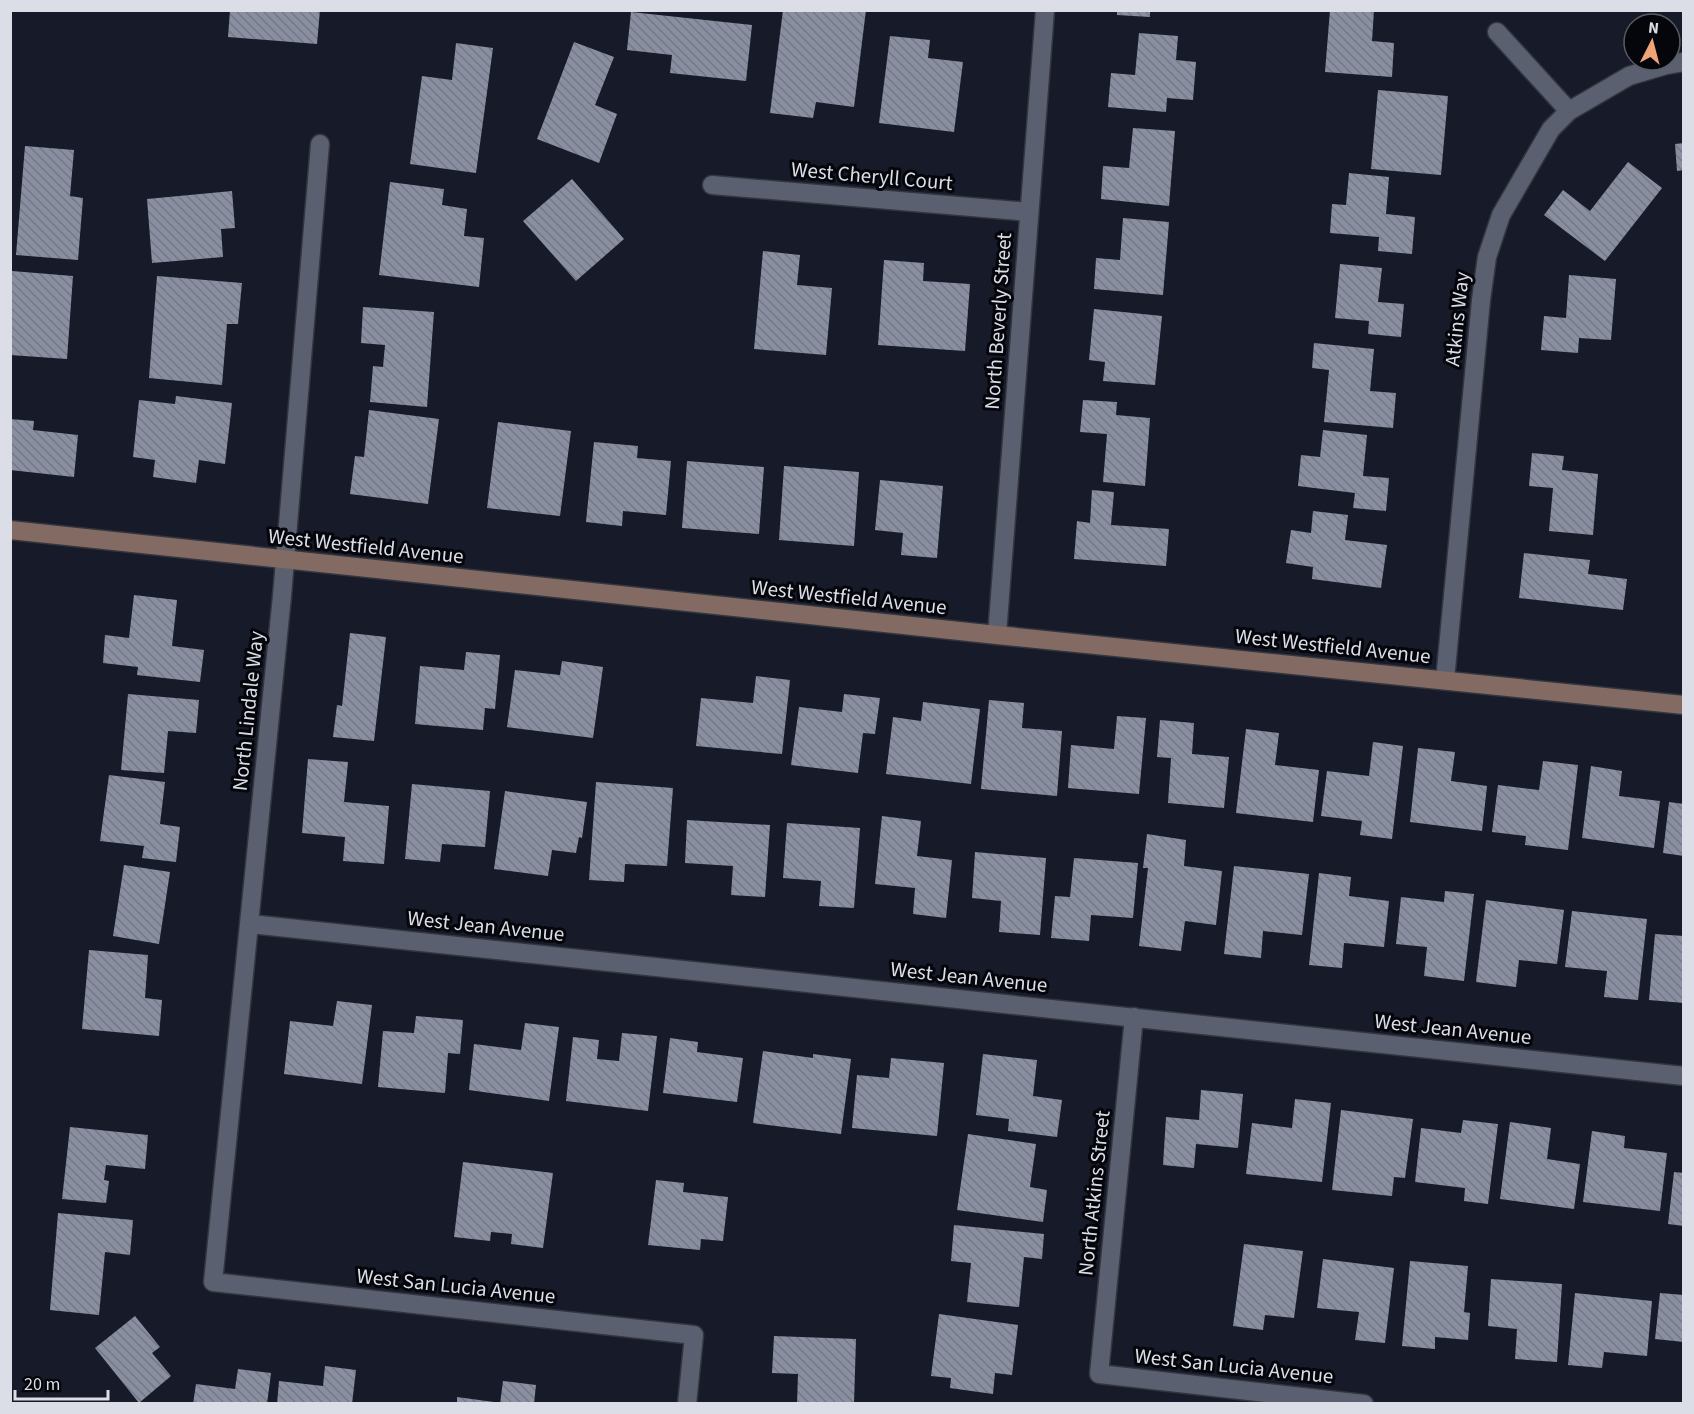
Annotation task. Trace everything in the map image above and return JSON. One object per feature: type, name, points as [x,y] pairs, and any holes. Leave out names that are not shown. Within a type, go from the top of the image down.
[{"type":"street","name":"North Beverly Street","points":[[997,635],[1045,10]]},
{"type":"street","points":[[1497,32],[1569,111]]},
{"type":"street","name":"Atkins Way","points":[[1445,680],[1481,300],[1487,257],[1501,215],[1551,129],[1569,111],[1629,76],[1683,62]]},
{"type":"street","name":"North Lindale Way","points":[[213,1282],[285,560],[320,144]]},
{"type":"street","name":"West Cheryll Court","points":[[712,185],[1029,213]]},
{"type":"street","name":"West Westfield Avenue","points":[[10,530],[1683,705]]},
{"type":"street","name":"West Jean Avenue","points":[[250,924],[1683,1076]]},
{"type":"street","name":"North Atkins Street","points":[[1099,1374],[1134,1017]]},
{"type":"street","name":"West San Lucia Avenue","points":[[213,1282],[694,1335],[687,1404]]},
{"type":"street","name":"West San Lucia Avenue","points":[[1099,1374],[1364,1404]]},
{"type":"building","points":[[230,10],[320,10],[317,44],[228,37]]},
{"type":"building","points":[[783,10],[866,10],[854,107],[816,102],[813,118],[770,113]]},
{"type":"building","points":[[1117,10],[1150,10],[1150,17],[1117,15]]},
{"type":"building","points":[[1330,10],[1374,10],[1372,41],[1394,43],[1392,77],[1325,72]]},
{"type":"building","points":[[631,12],[752,25],[746,81],[670,73],[672,55],[627,50]]},
{"type":"building","points":[[1139,33],[1178,36],[1176,60],[1196,62],[1193,100],[1167,98],[1166,112],[1108,107],[1111,73],[1135,75]]},
{"type":"building","points":[[890,36],[930,40],[928,58],[963,62],[954,132],[879,123]]},
{"type":"building","points":[[574,42],[614,57],[595,105],[617,114],[599,163],[537,139]]},
{"type":"building","points":[[456,43],[493,48],[476,173],[410,164],[422,76],[452,80]]},
{"type":"building","points":[[1378,90],[1448,96],[1441,175],[1371,169]]},
{"type":"building","points":[[1133,128],[1175,131],[1169,206],[1101,199],[1103,166],[1129,168]]},
{"type":"building","points":[[1684,143],[1684,170],[1677,171],[1675,144]]},
{"type":"building","points":[[25,146],[74,150],[70,196],[83,198],[78,260],[16,255]]},
{"type":"building","points":[[1628,162],[1662,188],[1605,261],[1544,215],[1563,190],[1590,211]]},
{"type":"building","points":[[1349,173],[1389,177],[1386,214],[1415,217],[1412,254],[1378,251],[1379,237],[1330,233],[1332,204],[1346,205]]},
{"type":"building","points":[[572,179],[624,239],[576,281],[523,221]]},
{"type":"building","points":[[390,182],[444,189],[442,205],[467,209],[464,236],[484,238],[479,287],[379,275]]},
{"type":"building","points":[[232,191],[235,228],[221,229],[223,257],[152,263],[147,199]]},
{"type":"building","points":[[1123,218],[1169,222],[1163,295],[1094,289],[1096,258],[1120,260]]},
{"type":"building","points":[[763,251],[800,255],[797,285],[832,288],[826,355],[754,349]]},
{"type":"building","points":[[884,260],[924,263],[923,281],[970,284],[965,351],[878,345]]},
{"type":"building","points":[[1340,264],[1382,268],[1378,302],[1404,304],[1401,337],[1368,334],[1369,321],[1335,318]]},
{"type":"building","points":[[12,271],[73,276],[67,359],[10,355]]},
{"type":"building","points":[[1569,275],[1616,279],[1611,340],[1579,338],[1578,353],[1541,350],[1544,316],[1566,318]]},
{"type":"building","points":[[157,276],[242,283],[238,324],[227,324],[222,385],[149,378]]},
{"type":"building","points":[[363,307],[434,312],[427,407],[370,402],[373,366],[383,367],[385,345],[361,343]]},
{"type":"building","points":[[1094,309],[1162,316],[1155,385],[1103,381],[1105,362],[1089,360]]},
{"type":"building","points":[[1314,343],[1374,349],[1370,391],[1396,393],[1393,428],[1324,422],[1329,370],[1312,368]]},
{"type":"building","points":[[176,396],[232,403],[225,464],[199,460],[196,483],[153,477],[155,460],[133,457],[139,400],[175,404]]},
{"type":"building","points":[[1083,400],[1117,402],[1116,415],[1150,418],[1145,486],[1103,482],[1107,434],[1080,432]]},
{"type":"building","points":[[369,410],[439,419],[428,504],[350,494],[355,456],[364,457]]},
{"type":"building","points":[[10,419],[34,421],[33,430],[78,435],[74,477],[10,470]]},
{"type":"building","points":[[498,422],[571,431],[560,516],[487,508]]},
{"type":"building","points":[[1323,430],[1367,435],[1363,476],[1389,478],[1386,511],[1353,508],[1355,493],[1298,486],[1301,455],[1320,457]]},
{"type":"building","points":[[594,442],[638,446],[637,458],[671,461],[666,515],[623,511],[622,526],[586,522]]},
{"type":"building","points":[[1532,453],[1564,456],[1562,470],[1598,474],[1593,535],[1549,531],[1553,488],[1529,486]]},
{"type":"building","points":[[687,461],[764,467],[759,534],[682,528]]},
{"type":"building","points":[[784,466],[859,472],[854,546],[779,540]]},
{"type":"building","points":[[880,480],[943,486],[937,558],[901,555],[903,533],[875,530]]},
{"type":"building","points":[[1092,490],[1114,492],[1111,525],[1169,529],[1166,566],[1074,559],[1077,521],[1090,523]]},
{"type":"building","points":[[1313,511],[1348,515],[1345,540],[1387,545],[1381,588],[1312,579],[1313,567],[1286,563],[1291,530],[1311,533]]},
{"type":"building","points":[[1524,553],[1590,560],[1588,574],[1627,579],[1623,610],[1519,598]]},
{"type":"building","points":[[134,595],[177,600],[172,646],[204,650],[200,682],[137,675],[138,667],[103,663],[105,635],[129,638]]},
{"type":"building","points":[[350,633],[386,637],[374,741],[333,737],[337,705],[342,706]]},
{"type":"building","points":[[466,652],[500,655],[495,709],[485,708],[483,730],[415,724],[420,666],[464,670]]},
{"type":"building","points":[[562,661],[603,667],[593,738],[507,727],[515,670],[560,675]]},
{"type":"building","points":[[756,676],[790,680],[782,754],[696,746],[701,698],[753,703]]},
{"type":"building","points":[[128,694],[199,700],[196,733],[168,731],[164,773],[121,770]]},
{"type":"building","points":[[844,694],[880,698],[875,734],[863,733],[858,773],[791,765],[799,707],[842,712]]},
{"type":"building","points":[[989,700],[1024,703],[1022,728],[1062,731],[1057,796],[981,789]]},
{"type":"building","points":[[923,702],[980,709],[971,784],[886,774],[893,717],[921,721]]},
{"type":"building","points":[[1117,716],[1146,718],[1139,794],[1068,788],[1071,745],[1114,749]]},
{"type":"building","points":[[1160,720],[1194,723],[1192,754],[1229,757],[1224,808],[1168,803],[1171,758],[1157,757]]},
{"type":"building","points":[[1246,729],[1279,733],[1275,765],[1319,770],[1313,822],[1236,813]]},
{"type":"building","points":[[1373,742],[1403,746],[1392,839],[1360,835],[1362,821],[1321,816],[1327,771],[1369,776]]},
{"type":"building","points":[[1418,748],[1455,752],[1451,781],[1487,786],[1482,831],[1410,822]]},
{"type":"building","points":[[308,759],[348,762],[344,802],[389,806],[384,864],[343,861],[345,837],[302,833]]},
{"type":"building","points":[[1543,761],[1578,765],[1568,850],[1525,845],[1526,836],[1492,832],[1498,785],[1539,790]]},
{"type":"building","points":[[1591,766],[1622,771],[1619,796],[1660,801],[1654,848],[1582,838]]},
{"type":"building","points":[[109,775],[165,782],[160,824],[180,827],[176,862],[142,858],[144,846],[100,841]]},
{"type":"building","points":[[596,782],[673,788],[667,866],[625,864],[624,882],[589,880]]},
{"type":"building","points":[[412,784],[490,791],[485,847],[442,844],[440,862],[405,859]]},
{"type":"building","points":[[505,791],[587,802],[582,838],[579,837],[576,853],[552,850],[548,876],[494,869]]},
{"type":"building","points":[[1669,802],[1684,804],[1684,856],[1663,853]]},
{"type":"building","points":[[882,816],[921,821],[917,856],[952,860],[946,918],[913,914],[915,888],[875,884]]},
{"type":"building","points":[[687,820],[770,825],[765,897],[731,895],[733,866],[685,863]]},
{"type":"building","points":[[787,823],[860,828],[854,908],[819,906],[821,881],[783,878]]},
{"type":"building","points":[[1147,834],[1186,840],[1184,866],[1222,871],[1216,925],[1185,921],[1181,951],[1139,946],[1148,868],[1143,868]]},
{"type":"building","points":[[975,852],[1046,858],[1040,935],[999,932],[1001,901],[972,898]]},
{"type":"building","points":[[1074,858],[1138,863],[1133,918],[1091,915],[1089,941],[1051,938],[1055,896],[1070,897]]},
{"type":"building","points":[[124,865],[170,872],[159,944],[113,936]]},
{"type":"building","points":[[1234,866],[1309,874],[1302,935],[1263,931],[1261,958],[1224,954]]},
{"type":"building","points":[[1319,873],[1351,877],[1349,896],[1389,901],[1384,947],[1344,943],[1342,968],[1309,965]]},
{"type":"building","points":[[1445,891],[1474,894],[1464,981],[1424,976],[1427,947],[1396,944],[1401,897],[1444,902]]},
{"type":"building","points":[[1486,900],[1564,910],[1557,964],[1519,960],[1516,987],[1476,982]]},
{"type":"building","points":[[1572,911],[1647,919],[1638,1000],[1604,997],[1607,971],[1565,967]]},
{"type":"building","points":[[1655,934],[1684,936],[1684,1003],[1649,1000]]},
{"type":"building","points":[[89,950],[148,955],[145,998],[162,1000],[159,1036],[82,1029]]},
{"type":"building","points":[[337,1001],[372,1005],[362,1084],[284,1074],[290,1021],[333,1026]]},
{"type":"building","points":[[416,1016],[463,1020],[460,1054],[448,1053],[445,1093],[378,1087],[383,1031],[414,1033]]},
{"type":"building","points":[[525,1023],[559,1027],[549,1101],[469,1090],[474,1044],[521,1050]]},
{"type":"building","points":[[622,1033],[657,1036],[648,1111],[566,1101],[573,1037],[599,1040],[597,1059],[619,1061]]},
{"type":"building","points":[[670,1038],[698,1042],[697,1052],[743,1058],[737,1102],[663,1093]]},
{"type":"building","points":[[763,1051],[813,1058],[813,1054],[851,1059],[841,1134],[753,1123]]},
{"type":"building","points":[[983,1054],[1037,1060],[1033,1096],[1062,1100],[1057,1137],[1008,1131],[1009,1119],[976,1115]]},
{"type":"building","points":[[891,1058],[944,1063],[937,1136],[852,1128],[857,1075],[889,1078]]},
{"type":"building","points":[[1201,1090],[1243,1094],[1238,1148],[1196,1144],[1194,1168],[1163,1165],[1166,1117],[1199,1120]]},
{"type":"building","points":[[1295,1099],[1331,1103],[1322,1182],[1246,1174],[1252,1123],[1292,1128]]},
{"type":"building","points":[[1341,1110],[1413,1119],[1405,1178],[1394,1177],[1392,1196],[1332,1190]]},
{"type":"building","points":[[1463,1120],[1498,1124],[1488,1204],[1464,1201],[1465,1188],[1415,1182],[1421,1128],[1461,1133]]},
{"type":"building","points":[[1510,1122],[1551,1128],[1547,1159],[1580,1164],[1574,1209],[1500,1199]]},
{"type":"building","points":[[70,1127],[148,1135],[145,1169],[106,1165],[104,1180],[109,1181],[106,1203],[62,1199]]},
{"type":"building","points":[[1592,1131],[1625,1136],[1624,1148],[1667,1153],[1660,1211],[1583,1202]]},
{"type":"building","points":[[968,1134],[1036,1144],[1030,1187],[1047,1190],[1043,1222],[957,1210]]},
{"type":"building","points":[[463,1162],[553,1173],[543,1248],[511,1244],[512,1234],[491,1232],[490,1241],[454,1237]]},
{"type":"building","points":[[1674,1172],[1684,1173],[1684,1226],[1668,1224]]},
{"type":"building","points":[[656,1180],[684,1183],[683,1192],[728,1197],[723,1241],[701,1239],[700,1250],[648,1245]]},
{"type":"building","points":[[58,1213],[133,1220],[130,1255],[105,1252],[99,1315],[50,1310]]},
{"type":"building","points":[[954,1225],[1044,1234],[1042,1259],[1024,1257],[1019,1307],[967,1302],[971,1263],[951,1261]]},
{"type":"building","points":[[1244,1244],[1303,1251],[1294,1318],[1265,1315],[1263,1330],[1233,1326]]},
{"type":"building","points":[[1323,1259],[1394,1268],[1385,1343],[1355,1340],[1359,1312],[1317,1308]]},
{"type":"building","points":[[1410,1261],[1468,1266],[1464,1312],[1470,1313],[1468,1340],[1435,1337],[1435,1349],[1402,1346]]},
{"type":"building","points":[[1491,1279],[1562,1284],[1557,1362],[1515,1359],[1517,1329],[1488,1326]]},
{"type":"building","points":[[1575,1293],[1652,1301],[1647,1356],[1604,1352],[1602,1368],[1568,1365]]},
{"type":"building","points":[[1660,1293],[1684,1295],[1684,1342],[1655,1339]]},
{"type":"building","points":[[939,1314],[1018,1325],[1012,1375],[995,1373],[993,1394],[950,1388],[951,1378],[931,1376]]},
{"type":"building","points":[[135,1316],[160,1347],[152,1353],[171,1376],[139,1403],[95,1348]]},
{"type":"building","points":[[774,1336],[856,1339],[854,1404],[797,1404],[798,1374],[772,1373]]},
{"type":"building","points":[[325,1366],[356,1370],[352,1404],[277,1404],[279,1381],[323,1386]]},
{"type":"building","points":[[238,1369],[271,1373],[267,1404],[193,1404],[196,1384],[235,1389]]},
{"type":"building","points":[[503,1381],[536,1385],[534,1404],[500,1404]]},
{"type":"building","points":[[457,1397],[494,1402],[494,1404],[457,1404]]}]
